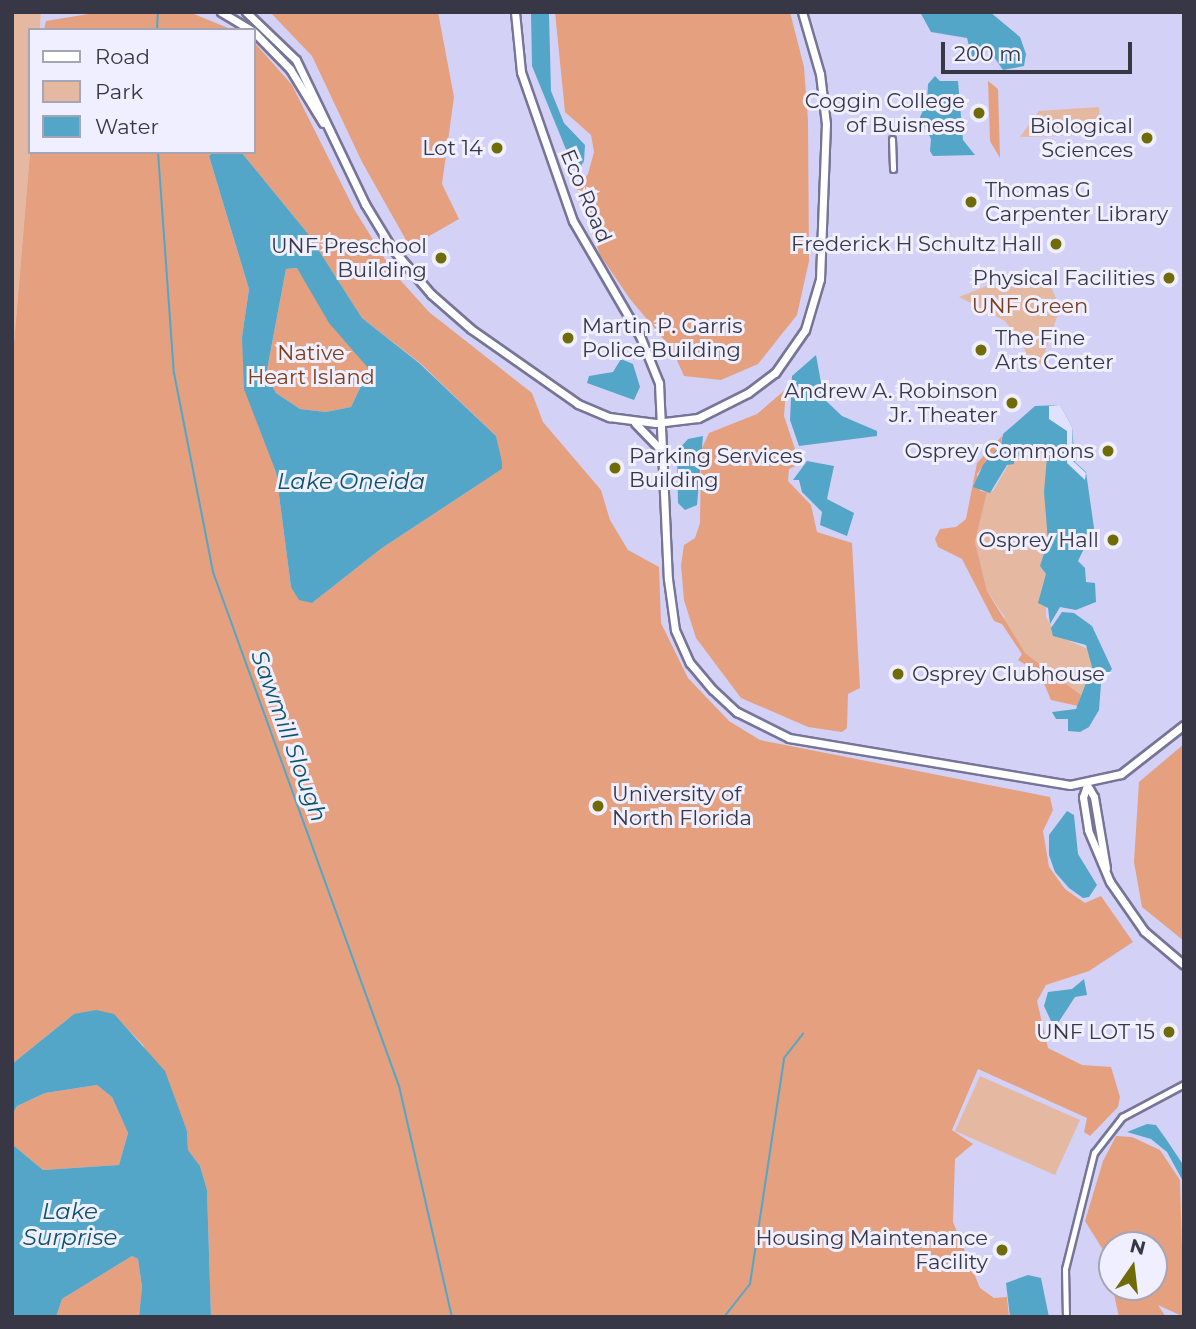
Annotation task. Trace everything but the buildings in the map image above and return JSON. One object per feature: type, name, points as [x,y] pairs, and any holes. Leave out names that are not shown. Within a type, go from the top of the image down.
[{"type":"street","points":[[221,12],[247,28]]},
{"type":"street","points":[[246,12],[296,60],[340,153]]},
{"type":"street","name":"Eco Road","points":[[515,12],[521,72],[573,221],[647,350],[659,383],[668,579],[675,630],[690,663],[737,712],[789,738],[988,773],[1087,785]]},
{"type":"street","points":[[256,35],[290,69],[391,247],[448,310],[566,397],[597,413],[634,422],[662,423],[715,411],[775,373],[805,330],[817,296],[826,124],[820,74],[802,12]]},
{"type":"street","points":[[892,139],[892,169]]},
{"type":"street","points":[[634,422],[663,452]]},
{"type":"street","points":[[1184,725],[1133,767],[1087,785],[1094,797],[1110,882],[1144,931],[1184,965]]},
{"type":"street","points":[[1066,1317],[1065,1269],[1094,1153],[1122,1117],[1184,1084]]},
{"type":"shaded area","name":"University of North Florida","points":[[41,12],[1184,12],[1184,1317],[12,1317],[12,367],[30,154],[256,154],[256,28],[40,28]]},
{"type":"green space","points":[[12,12],[41,12],[40,28],[28,28],[30,154],[12,367]]},
{"type":"green space","points":[[101,12],[189,12],[228,28],[44,28],[46,21]]},
{"type":"green space","points":[[270,12],[438,12],[454,97],[442,184],[459,219],[410,247],[362,162],[312,56]]},
{"type":"green space","points":[[555,12],[790,12],[804,67],[808,120],[809,261],[797,315],[758,364],[721,380],[684,376],[672,349],[630,299],[600,255],[577,189],[588,174],[594,152],[591,135],[565,112]]},
{"type":"green space","points":[[256,44],[292,85],[354,209],[393,272],[429,312],[532,393],[543,422],[601,490],[610,520],[628,550],[659,567],[661,623],[688,678],[729,721],[760,740],[1050,797],[1053,810],[1043,831],[1049,867],[1065,889],[1085,903],[1101,896],[1133,942],[1089,971],[1046,985],[1037,1001],[1048,1048],[1082,1065],[1111,1067],[1120,1097],[1118,1107],[1090,1136],[1084,1132],[1087,1118],[978,1069],[952,1130],[973,1144],[955,1159],[953,1222],[980,1288],[994,1298],[1007,1297],[1009,1317],[211,1317],[207,1190],[200,1166],[188,1150],[187,1131],[143,1045],[114,1015],[74,1014],[12,1064],[12,367],[30,154],[212,154],[209,156],[249,289],[242,337],[276,472],[291,587],[312,603],[382,548],[502,469],[496,436],[420,363],[362,318],[309,235],[243,154],[256,154]]},
{"type":"green space","points":[[988,81],[998,89],[1000,158],[990,141]]},
{"type":"green space","points":[[1099,107],[1100,135],[1020,137],[1039,111]]},
{"type":"green space","name":"Native Heart Island","points":[[297,268],[369,369],[351,407],[326,412],[300,409],[276,393],[266,375],[286,269]]},
{"type":"green space","name":"UNF Green","points":[[1033,274],[1049,282],[1060,308],[1041,364],[1031,367],[1023,345],[1005,321],[959,297],[1014,275]]},
{"type":"green space","points":[[786,389],[784,416],[800,464],[789,469],[788,481],[811,505],[817,532],[852,543],[860,688],[848,694],[847,728],[842,732],[808,727],[741,698],[696,638],[684,600],[681,565],[684,545],[695,538],[700,523],[701,450],[709,433],[757,414]]},
{"type":"green space","points":[[1002,436],[1001,445],[977,474],[980,491],[987,492],[975,542],[987,591],[1025,653],[1081,695],[1078,706],[1051,700],[1040,674],[1018,660],[1022,654],[1002,624],[994,621],[962,559],[938,547],[935,539],[940,529],[956,527],[966,519],[977,463]]},
{"type":"green space","points":[[1032,446],[1047,457],[1049,541],[1040,566],[1046,574],[1046,617],[1056,635],[1090,650],[1092,667],[1081,695],[1025,653],[1006,629],[1004,616],[987,591],[975,542],[987,492],[993,491],[1014,455],[1021,456]]},
{"type":"green space","points":[[1184,744],[1184,941],[1142,907],[1134,862],[1139,782]]},
{"type":"green space","points":[[980,1076],[1080,1120],[1055,1175],[955,1131]]},
{"type":"green space","points":[[97,1085],[112,1097],[128,1133],[119,1165],[43,1170],[13,1145],[12,1115],[17,1106],[45,1093]]},
{"type":"green space","points":[[1116,1136],[1132,1137],[1160,1150],[1180,1180],[1184,1317],[1158,1305],[1166,1317],[1119,1317],[1115,1301],[1168,1301],[1168,1231],[1098,1231],[1098,1242],[1085,1221],[1103,1161]]},
{"type":"green space","points":[[132,1256],[138,1259],[142,1287],[139,1317],[56,1317],[62,1299]]},
{"type":"water","points":[[531,12],[549,14],[551,91],[564,123],[585,145],[584,161],[576,174],[532,66]]},
{"type":"water","points":[[920,12],[990,12],[1020,37],[1026,54],[1024,66],[1003,70],[987,47],[972,57],[967,38],[931,32]]},
{"type":"water","points":[[935,76],[940,81],[958,81],[963,140],[975,155],[933,156],[930,151],[931,139],[920,117],[927,102],[928,84]]},
{"type":"water","name":"Lake Oneida","points":[[212,154],[243,154],[309,235],[362,318],[419,363],[496,436],[502,462],[502,469],[382,548],[312,603],[299,600],[291,587],[276,472],[244,389],[242,337],[249,289],[209,156]],"holes":[[[297,268],[329,323],[369,369],[351,407],[326,412],[300,409],[276,393],[266,375],[286,269]]]},
{"type":"water","points":[[816,355],[824,399],[842,416],[877,431],[877,436],[799,446],[790,420],[792,376]]},
{"type":"water","points":[[621,359],[633,364],[640,387],[634,400],[587,383],[589,376],[613,372]]},
{"type":"water","points":[[1060,405],[1072,427],[1075,462],[1086,472],[1094,528],[1078,561],[1085,568],[1086,582],[1095,583],[1096,602],[1076,610],[1060,607],[1050,624],[1048,608],[1038,603],[1046,574],[1040,566],[1048,541],[1044,492],[1047,457],[1032,446],[1020,452],[1021,457],[1014,455],[1014,464],[1007,465],[990,493],[973,487],[983,465],[1001,445],[1003,434],[1035,406]]},
{"type":"water","points":[[703,436],[697,505],[685,510],[678,503],[677,451],[688,439]]},
{"type":"water","points":[[807,461],[834,466],[827,499],[854,513],[847,536],[820,525],[822,512],[802,492],[799,480],[793,480]]},
{"type":"water","points":[[1062,612],[1074,613],[1092,626],[1112,669],[1101,684],[1099,710],[1089,727],[1080,732],[1068,731],[1068,719],[1056,719],[1052,712],[1076,709],[1092,667],[1086,645],[1053,636],[1051,628]]},
{"type":"water","points":[[1067,811],[1074,815],[1078,854],[1097,885],[1089,897],[1083,898],[1069,888],[1055,872],[1049,855],[1049,835]]},
{"type":"water","points":[[1084,979],[1087,995],[1075,997],[1058,1023],[1051,1021],[1044,1006],[1048,992],[1072,989]]},
{"type":"water","name":"Lake Surprise","points":[[96,1010],[114,1014],[165,1071],[187,1131],[188,1150],[200,1166],[207,1190],[211,1317],[139,1317],[142,1287],[138,1259],[132,1256],[62,1299],[56,1317],[12,1317],[12,1125],[13,1145],[43,1170],[119,1165],[128,1133],[112,1097],[97,1085],[45,1093],[17,1106],[12,1115],[12,1064],[74,1014]]},
{"type":"water","points":[[1147,1124],[1156,1125],[1184,1166],[1184,1183],[1167,1152],[1151,1139],[1127,1132]]},
{"type":"water","points":[[1028,1275],[1041,1278],[1049,1317],[1010,1317],[1006,1283]]},
{"type":"pier","points":[[1060,405],[1072,427],[1073,461],[1086,473],[1085,480],[1067,463],[1067,431],[1049,419],[1049,406]]},
{"type":"waterway","name":"Sawmill Slough","points":[[157,28],[158,12]]},
{"type":"waterway","name":"Sawmill Slough","points":[[158,154],[174,373],[213,572],[399,1086],[452,1317]]},
{"type":"waterway","points":[[724,1317],[750,1284],[784,1058],[803,1034]]},
{"type":"place","name":"Coggin College of Buisness","points":[[979,113]]},
{"type":"place","name":"Biological Sciences","points":[[1147,138]]},
{"type":"place","name":"Lot 14","points":[[497,148]]},
{"type":"place","name":"Thomas G Carpenter Library","points":[[971,202]]},
{"type":"place","name":"Frederick H Schultz Hall","points":[[1056,244]]},
{"type":"place","name":"UNF Preschool Building","points":[[441,258]]},
{"type":"place","name":"Physical Facilities","points":[[1169,278]]},
{"type":"place","name":"Martin P. Garris Police Building","points":[[568,338]]},
{"type":"place","name":"The Fine Arts Center","points":[[981,350]]},
{"type":"place","name":"Andrew A. Robinson Jr. Theater","points":[[1012,403]]},
{"type":"place","name":"Osprey Commons","points":[[1108,451]]},
{"type":"place","name":"Parking Services Building","points":[[615,468]]},
{"type":"place","name":"Osprey Hall","points":[[1113,540]]},
{"type":"place","name":"Osprey Clubhouse","points":[[898,674]]},
{"type":"place","name":"University of North Florida","points":[[598,806]]},
{"type":"place","name":"UNF LOT 15","points":[[1169,1032]]},
{"type":"place","name":"Housing Maintenance Facility","points":[[1002,1250]]}]
